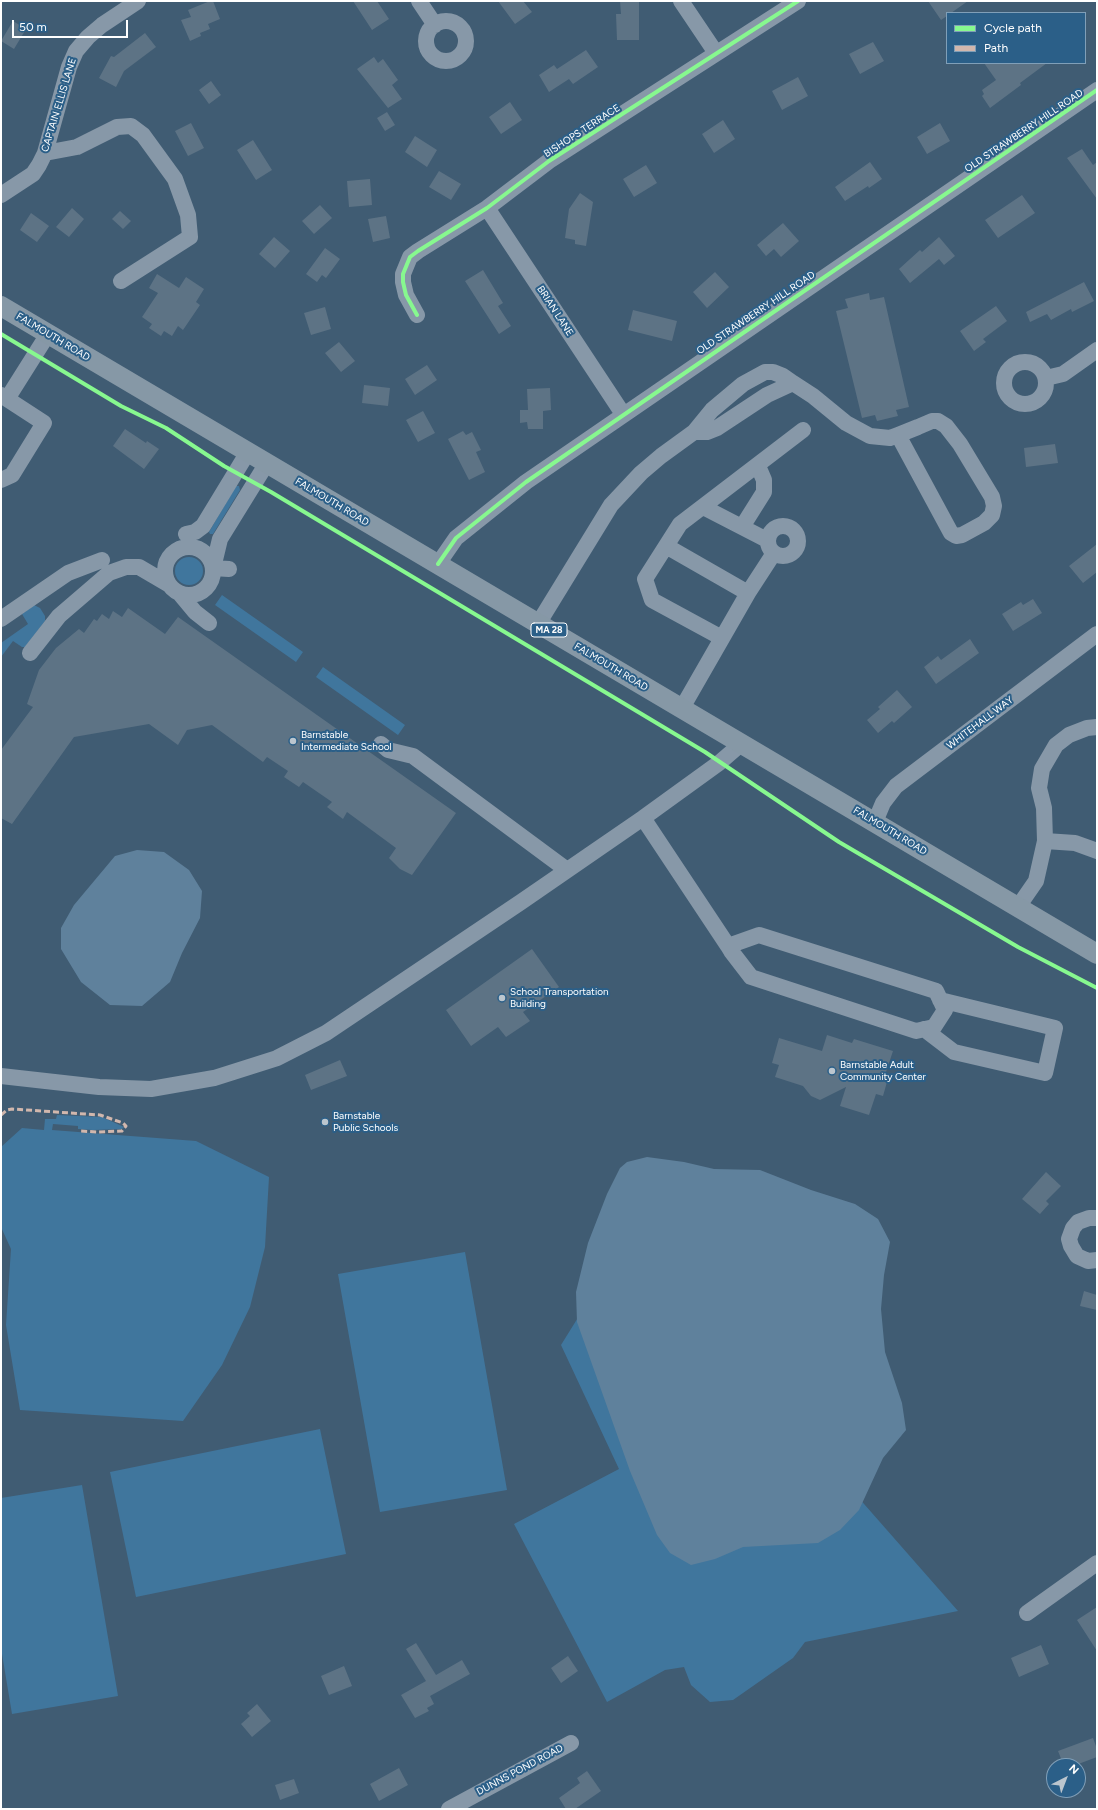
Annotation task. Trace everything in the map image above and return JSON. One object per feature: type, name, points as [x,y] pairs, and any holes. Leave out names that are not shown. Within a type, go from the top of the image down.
[{"type":"main road","name":"FALMOUTH ROAD","points":[[1,306],[1097,954]]},
{"type":"street","name":"CAPTAIN ELLIS LANE","points":[[1,195],[33,174],[45,153],[69,67],[76,51],[88,37],[102,25],[138,1]]},
{"type":"street","points":[[419,1],[435,25]]},
{"type":"street","points":[[681,1],[716,54]]},
{"type":"street","name":"BISHOPS TERRACE","points":[[417,315],[409,302],[403,282],[405,266],[410,257],[487,208],[549,161],[798,1]]},
{"type":"street","name":"OLD STRAWBERRY HILL ROAD","points":[[438,564],[456,538],[526,482],[623,414],[1096,93]]},
{"type":"street","points":[[45,153],[77,146],[117,127],[131,126],[144,135],[175,180],[188,216],[190,237],[121,282]]},
{"type":"street","name":"BRIAN LANE","points":[[487,208],[623,414]]},
{"type":"street","points":[[1,480],[12,475],[44,423],[4,397],[48,334]]},
{"type":"street","points":[[1046,378],[1063,374],[1097,350]]},
{"type":"street","points":[[538,624],[611,504],[641,473],[661,456],[694,432],[712,410],[743,384],[764,372],[773,372],[793,383],[813,396],[846,423],[870,436],[890,438],[932,421],[938,421],[946,426],[960,444],[992,497],[994,506],[992,515],[984,523],[962,535],[956,536],[951,532],[898,435]]},
{"type":"street","points":[[694,432],[706,432],[717,428],[767,395],[793,383]]},
{"type":"street","points":[[722,638],[652,600],[645,579],[680,524],[758,466],[803,430]]},
{"type":"street","points":[[209,623],[195,612],[174,589],[165,577],[165,569],[170,555],[191,533],[203,526],[248,452]]},
{"type":"street","points":[[221,568],[220,539],[267,463]]},
{"type":"street","points":[[742,527],[764,492],[764,480],[758,466]]},
{"type":"street","points":[[682,708],[748,593],[770,546],[742,527],[703,507]]},
{"type":"street","points":[[666,546],[748,593]]},
{"type":"street","points":[[176,550],[184,548],[199,549],[206,553],[210,560],[221,568]]},
{"type":"street","points":[[1,619],[68,573],[102,560]]},
{"type":"street","points":[[30,652],[59,616],[114,571],[126,567],[139,567],[188,596],[197,594],[204,590],[210,584],[212,576],[221,568]]},
{"type":"street","name":"WHITEHALL WAY","points":[[874,822],[883,803],[896,786],[1097,634]]},
{"type":"street","points":[[1018,907],[1036,881],[1046,841],[1044,808],[1039,788],[1042,769],[1056,745],[1069,735],[1087,728],[1097,727]]},
{"type":"street","points":[[381,744],[388,750],[413,756],[567,870]]},
{"type":"street","points":[[1,1076],[99,1087],[151,1088],[214,1078],[260,1064],[293,1051],[326,1033],[643,818],[719,763],[741,744]]},
{"type":"street","points":[[643,818],[728,946],[751,977],[916,1031],[934,1027],[946,1010],[936,991],[759,935],[728,946]]},
{"type":"street","points":[[1046,841],[1075,843],[1097,850]]},
{"type":"street","points":[[924,1029],[954,1052],[1045,1073],[1055,1028],[940,1000]]},
{"type":"street","points":[[1097,1218],[1089,1218],[1078,1222],[1071,1231],[1069,1239],[1077,1256],[1088,1261],[1097,1260]]},
{"type":"street","points":[[1027,1613],[1097,1563]]},
{"type":"street","name":"DUNNS POND ROAD","points":[[449,1809],[570,1743]]},
{"type":"shaded area","points":[[236,486],[239,486],[240,490],[213,534],[210,534],[209,532]]},
{"type":"shaded area","points":[[189,557],[199,561],[203,571],[199,581],[189,585],[179,581],[175,571],[179,561]]},
{"type":"shaded area","points":[[222,595],[303,652],[296,662],[215,605]]},
{"type":"shaded area","points":[[34,605],[40,608],[45,616],[45,621],[25,647],[22,647],[13,641],[1,657],[1,643],[28,624],[22,614]]},
{"type":"shaded area","points":[[323,667],[405,725],[398,735],[316,677]]},
{"type":"shaded area","points":[[137,850],[164,852],[189,870],[202,891],[200,918],[182,953],[170,982],[142,1006],[110,1005],[81,982],[61,949],[61,928],[74,905],[115,856]]},
{"type":"shaded area","points":[[57,1115],[102,1117],[124,1127],[122,1129],[93,1130],[78,1129],[78,1126],[53,1124],[52,1130],[196,1141],[269,1177],[265,1247],[250,1307],[222,1365],[183,1421],[20,1410],[6,1325],[11,1249],[1,1227],[1,1147],[22,1128],[44,1130],[45,1119],[56,1119]]},
{"type":"shaded area","points":[[647,1157],[684,1162],[714,1169],[760,1170],[811,1190],[855,1204],[878,1219],[890,1242],[884,1275],[881,1309],[885,1352],[902,1403],[906,1430],[883,1458],[859,1510],[840,1530],[818,1543],[743,1547],[715,1559],[691,1565],[670,1553],[657,1535],[630,1471],[577,1322],[576,1292],[588,1243],[607,1194],[620,1168],[627,1162]]},
{"type":"shaded area","points":[[674,1163],[836,1472],[958,1611],[805,1642],[793,1658],[733,1700],[710,1702],[691,1685],[684,1667],[665,1670],[607,1702],[514,1524],[619,1469],[561,1345]]},
{"type":"shaded area","points":[[465,1252],[507,1490],[380,1512],[338,1274]]},
{"type":"shaded area","points":[[320,1429],[346,1554],[136,1597],[110,1472]]},
{"type":"shaded area","points":[[82,1485],[118,1696],[12,1714],[1,1648],[1,1498]]},
{"type":"building","points":[[213,1],[220,19],[208,24],[210,29],[200,33],[201,36],[190,41],[181,20],[191,17],[188,10]]},
{"type":"building","points":[[353,1],[377,1],[389,19],[372,30]]},
{"type":"building","points":[[498,1],[523,1],[532,12],[515,24]]},
{"type":"building","points":[[620,1],[639,1],[639,40],[617,40],[616,14],[621,14]]},
{"type":"building","points":[[928,1],[968,1],[952,12],[946,12],[946,17],[941,20]]},
{"type":"building","points":[[13,21],[26,29],[14,49],[1,41]]},
{"type":"building","points":[[145,33],[156,47],[124,71],[116,87],[99,78],[111,56],[114,57]]},
{"type":"building","points":[[873,42],[884,61],[860,74],[849,54]]},
{"type":"building","points":[[586,50],[598,67],[573,84],[569,79],[549,92],[539,75],[554,65],[557,69]]},
{"type":"building","points":[[374,57],[378,63],[383,59],[398,80],[392,85],[402,99],[388,108],[357,69]]},
{"type":"building","points":[[985,64],[1046,64],[990,108],[982,96],[984,94],[982,90],[996,80]]},
{"type":"building","points":[[798,77],[808,96],[782,110],[772,91]]},
{"type":"building","points":[[211,81],[221,95],[209,104],[199,90]]},
{"type":"building","points":[[510,102],[522,120],[501,134],[489,117]]},
{"type":"building","points":[[387,112],[395,125],[385,131],[377,118]]},
{"type":"building","points":[[723,120],[735,139],[714,153],[702,134]]},
{"type":"building","points":[[191,123],[204,148],[188,156],[175,131]]},
{"type":"building","points":[[940,123],[950,141],[927,154],[917,137]]},
{"type":"building","points":[[415,136],[437,150],[427,167],[405,152]]},
{"type":"building","points":[[253,140],[272,170],[256,180],[237,150]]},
{"type":"building","points":[[1082,149],[1093,165],[1097,162],[1097,199],[1067,158]]},
{"type":"building","points":[[870,162],[882,179],[845,201],[835,187]]},
{"type":"building","points":[[646,165],[657,183],[634,197],[623,179]]},
{"type":"building","points":[[439,171],[461,184],[451,200],[429,187]]},
{"type":"building","points":[[370,179],[372,205],[349,207],[347,181]]},
{"type":"building","points":[[580,193],[593,202],[586,246],[575,244],[575,240],[565,238],[569,209]]},
{"type":"building","points":[[1022,195],[1035,213],[998,238],[985,220]]},
{"type":"building","points":[[320,205],[332,218],[314,234],[302,221]]},
{"type":"building","points":[[72,208],[84,219],[69,237],[56,227]]},
{"type":"building","points":[[120,211],[131,221],[123,229],[112,219]]},
{"type":"building","points":[[31,213],[49,226],[37,242],[20,230]]},
{"type":"building","points":[[386,216],[390,238],[373,242],[368,219]]},
{"type":"building","points":[[783,223],[799,241],[781,257],[774,249],[766,256],[757,245]]},
{"type":"building","points":[[274,237],[290,251],[275,268],[259,254]]},
{"type":"building","points":[[939,237],[955,256],[944,265],[939,259],[910,283],[899,269],[920,250],[922,252]]},
{"type":"building","points":[[325,248],[340,259],[326,278],[322,275],[317,282],[306,274]]},
{"type":"building","points":[[483,270],[503,303],[498,306],[511,326],[499,334],[465,281]]},
{"type":"building","points":[[715,272],[729,287],[707,308],[693,292]]},
{"type":"building","points":[[157,274],[179,288],[186,277],[204,289],[196,302],[200,305],[183,330],[178,326],[172,336],[164,331],[161,336],[149,328],[152,324],[142,317],[158,293],[149,288]]},
{"type":"building","points":[[1084,282],[1094,301],[1072,312],[1071,309],[1051,320],[1047,314],[1030,322],[1026,312]]},
{"type":"building","points":[[869,293],[870,300],[884,297],[909,407],[896,410],[898,416],[877,421],[875,415],[862,418],[836,311],[848,308],[845,299]]},
{"type":"building","points":[[996,306],[1007,321],[983,339],[986,342],[974,351],[960,331]]},
{"type":"building","points":[[325,307],[331,329],[311,335],[304,313]]},
{"type":"building","points":[[633,310],[677,321],[672,341],[628,330]]},
{"type":"building","points":[[339,342],[355,361],[341,372],[325,353]]},
{"type":"building","points":[[427,365],[437,380],[415,395],[405,379]]},
{"type":"building","points":[[364,385],[390,388],[388,406],[362,403]]},
{"type":"building","points":[[550,388],[551,410],[543,411],[543,429],[528,429],[527,422],[520,423],[520,410],[528,410],[527,389]]},
{"type":"building","points":[[423,411],[435,433],[418,442],[406,420]]},
{"type":"building","points":[[125,429],[146,443],[147,441],[159,449],[144,469],[113,446]]},
{"type":"building","points":[[463,431],[466,435],[472,432],[481,450],[476,452],[485,472],[469,480],[448,439]]},
{"type":"building","points":[[1055,444],[1058,463],[1026,467],[1024,448]]},
{"type":"building","points":[[1097,544],[1097,572],[1083,583],[1069,566]]},
{"type":"building","points":[[1033,599],[1042,613],[1013,631],[1002,614],[1021,602],[1023,605]]},
{"type":"building","name":"Barnstable Intermediate School","points":[[128,608],[165,634],[178,617],[456,813],[412,875],[400,869],[389,858],[396,848],[347,812],[343,819],[327,807],[332,802],[303,782],[299,787],[284,777],[288,771],[267,757],[263,762],[212,725],[187,730],[178,745],[149,724],[74,737],[12,824],[1,818],[1,750],[33,707],[27,704],[39,670],[56,648],[79,629],[84,633],[94,619],[97,621],[102,614],[109,619],[113,611],[122,617]]},
{"type":"building","points":[[970,639],[979,653],[936,684],[924,667],[938,656],[941,660]]},
{"type":"building","points":[[897,690],[912,707],[894,723],[892,721],[878,733],[867,720],[880,709],[878,707]]},
{"type":"building","name":"School Transportation Building","points":[[532,949],[559,987],[523,1012],[530,1021],[506,1037],[498,1027],[471,1046],[446,1010]]},
{"type":"building","name":"Barnstable Adult Community Center","points":[[827,1035],[852,1043],[854,1039],[893,1051],[883,1081],[887,1082],[883,1096],[876,1094],[869,1115],[840,1106],[846,1087],[820,1100],[811,1096],[803,1086],[775,1077],[779,1065],[772,1063],[779,1038],[822,1051]]},
{"type":"building","points":[[340,1060],[347,1076],[311,1090],[305,1075]]},
{"type":"building","points":[[1046,1172],[1061,1186],[1046,1201],[1049,1204],[1040,1214],[1022,1199]]},
{"type":"building","points":[[1084,1291],[1097,1295],[1097,1310],[1080,1306]]},
{"type":"building","points":[[1097,1607],[1097,1651],[1077,1620]]},
{"type":"building","points":[[416,1643],[436,1675],[462,1660],[470,1674],[430,1696],[434,1704],[427,1708],[429,1711],[415,1718],[401,1695],[426,1681],[406,1649]]},
{"type":"building","points":[[1041,1645],[1049,1664],[1019,1677],[1011,1658]]},
{"type":"building","points":[[568,1656],[578,1671],[561,1683],[551,1668]]},
{"type":"building","points":[[344,1666],[352,1686],[329,1695],[321,1676]]},
{"type":"building","points":[[257,1704],[271,1721],[252,1737],[241,1724],[250,1716],[247,1713]]},
{"type":"building","points":[[1093,1738],[1097,1749],[1097,1757],[1086,1761],[1086,1758],[1061,1758],[1058,1751]]},
{"type":"building","points":[[399,1768],[408,1785],[379,1801],[370,1784]]},
{"type":"building","points":[[587,1771],[601,1791],[575,1809],[566,1809],[559,1798],[580,1783],[577,1778]]},
{"type":"building","points":[[294,1779],[299,1793],[280,1800],[275,1785]]},
{"type":"marked path","points":[[1,1115],[7,1110],[12,1109],[100,1115],[123,1123],[126,1126],[122,1131],[79,1131]]},
{"type":"cycle path","points":[[417,315],[406,295],[403,282],[403,274],[410,257],[487,208],[549,161],[798,1]]},
{"type":"cycle path","points":[[438,564],[456,538],[526,482],[1097,90]]},
{"type":"cycle path","points":[[1,334],[121,406],[166,428],[224,466],[271,492],[705,752],[839,842],[1018,947],[1097,988]]},
{"type":"place","name":"Barnstable Intermediate School","points":[[293,741]]},
{"type":"place","name":"School Transportation Building","points":[[502,998]]},
{"type":"place","name":"Barnstable Adult Community Center","points":[[832,1071]]},
{"type":"place","name":"Barnstable Public Schools","points":[[325,1122]]}]
